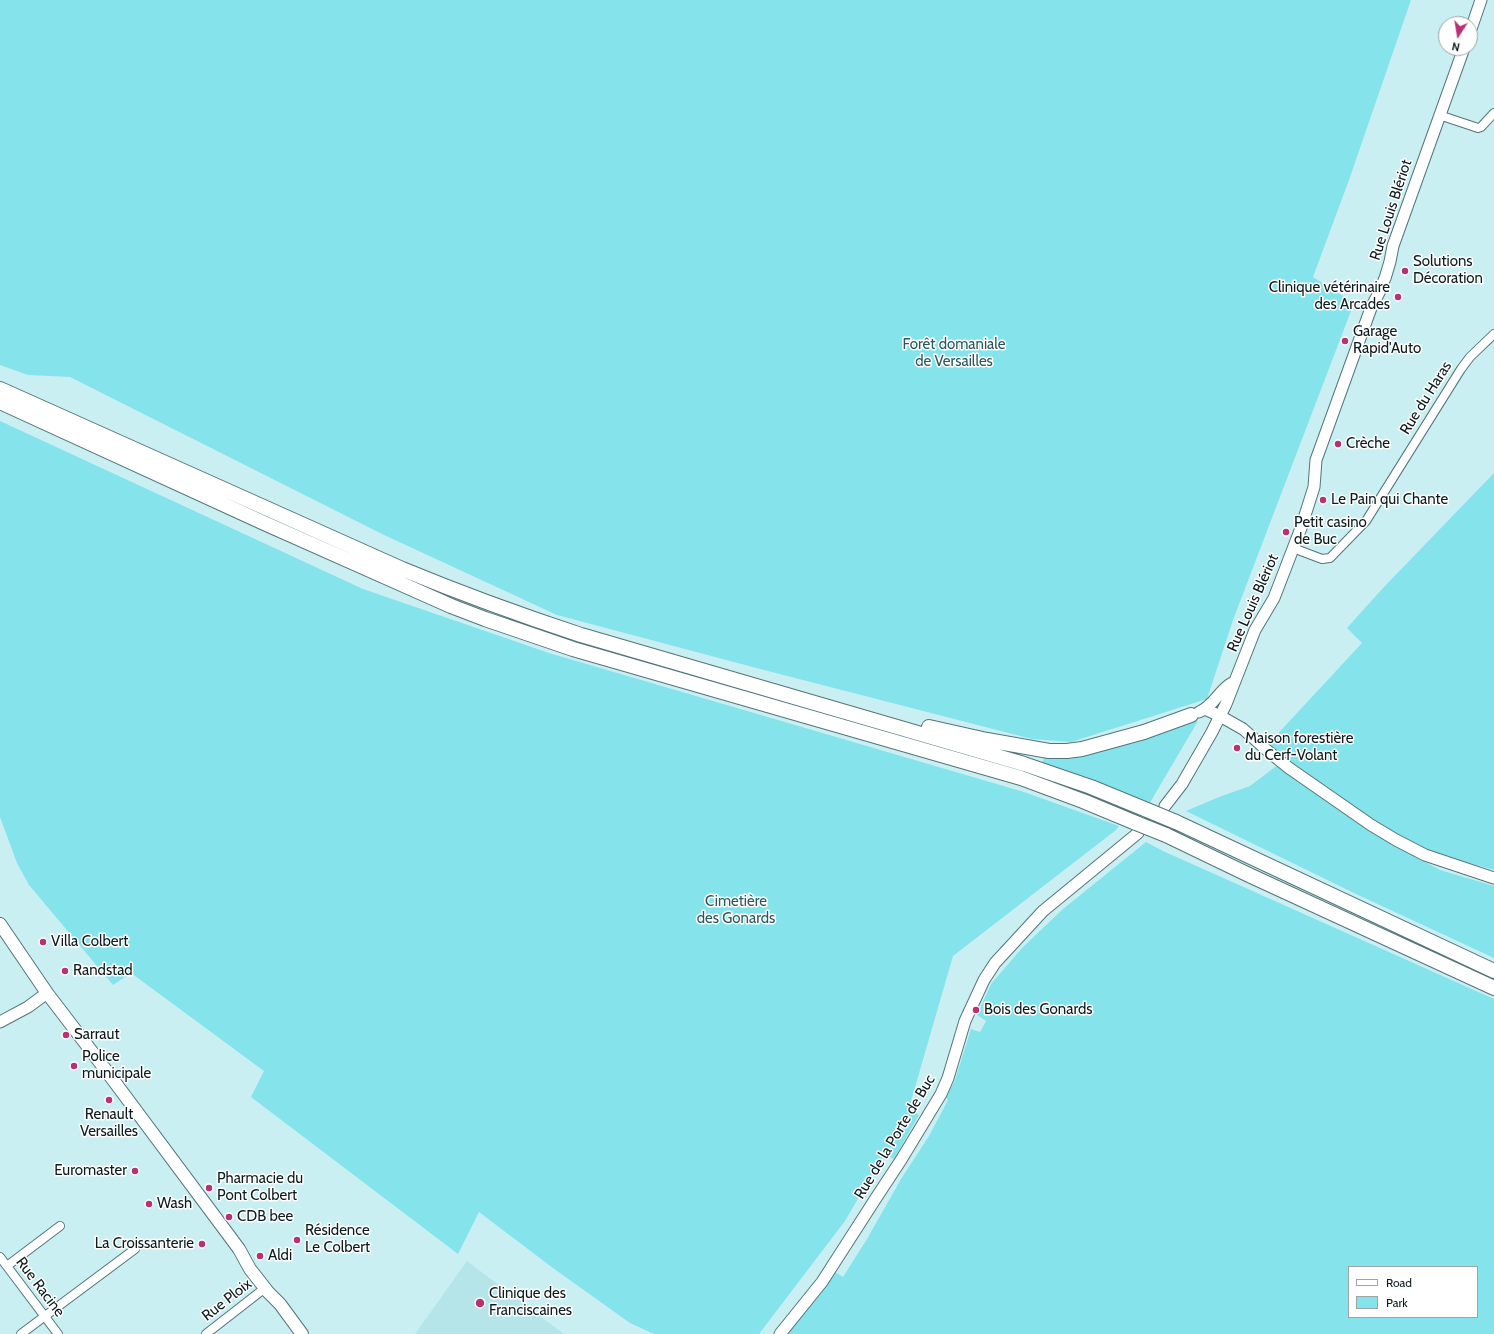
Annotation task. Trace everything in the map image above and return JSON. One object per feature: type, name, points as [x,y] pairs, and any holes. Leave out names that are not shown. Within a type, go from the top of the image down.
[{"type":"highway","points":[[0,389],[456,592],[528,618],[1024,764],[1091,787],[1176,822],[1494,971]]},
{"type":"highway","points":[[0,402],[264,523],[451,606],[581,651],[1021,778],[1083,801],[1137,828],[1166,835],[1494,988]]},
{"type":"highway","points":[[0,410],[20,418],[38,420]]},
{"type":"highway","points":[[905,729],[927,726],[987,740],[1049,751],[1068,751],[1082,749],[1144,732],[1191,715]]},
{"type":"main road","points":[[1476,16],[1481,0]]},
{"type":"main road","name":"Rue Louis Blériot","points":[[1220,716],[1235,682],[1254,630],[1274,598],[1293,548],[1314,487],[1316,460],[1371,308],[1378,295],[1385,276],[1391,259],[1393,246],[1461,56]]},
{"type":"main road","points":[[1191,715],[1205,709],[1217,699],[1227,686],[1235,682]]},
{"type":"main road","points":[[1205,709],[1244,728],[1269,752],[1289,768],[1396,840],[1425,855],[1494,878]]},
{"type":"main road","points":[[1165,806],[1182,784],[1220,716]]},
{"type":"main road","name":"Rue de la Porte de Buc","points":[[780,1334],[822,1282],[902,1160],[941,1094],[948,1078],[965,1021],[984,980],[995,963],[1043,911],[1137,828]]},
{"type":"main road","points":[[0,924],[47,993],[243,1255],[250,1269],[264,1288],[280,1304],[302,1334]]},
{"type":"main road","points":[[0,1022],[28,1007],[47,993]]},
{"type":"main road","points":[[243,1255],[256,1266],[273,1288],[280,1304]]},
{"type":"street","points":[[1439,116],[1478,128],[1481,127],[1494,113]]},
{"type":"street","name":"Rue du Haras","points":[[1293,548],[1322,559],[1330,558],[1366,521],[1461,369],[1494,334]]},
{"type":"street","points":[[7,1266],[60,1226]]},
{"type":"street","points":[[22,1334],[135,1249]]},
{"type":"street","name":"Rue Racine","points":[[0,1257],[58,1334]]},
{"type":"street","name":"Rue Ploix","points":[[206,1334],[264,1288]]},
{"type":"shaded area","name":"Clinique des Franciscaines","points":[[467,1261],[509,1293],[564,1334],[415,1334]]},
{"type":"green space","name":"Forêt domaniale de Versailles","points":[[0,0],[1411,0],[1349,180],[1313,277],[1354,303],[1233,620],[1207,699],[1071,742],[1032,739],[557,615],[382,534],[70,377],[28,375],[0,365]]},
{"type":"green space","name":"Cimetière des Gonards","points":[[0,421],[363,589],[549,653],[1024,792],[1119,826],[1116,830],[953,956],[909,1108],[919,1115],[894,1159],[884,1154],[845,1221],[759,1334],[654,1334],[630,1323],[553,1268],[479,1212],[458,1254],[251,1097],[264,1071],[131,973],[113,985],[29,885],[17,863],[0,817]]},
{"type":"green space","points":[[1494,473],[1494,870],[1451,858],[1425,848],[1386,828],[1288,761],[1265,741],[1272,740],[1362,643],[1347,628],[1383,588]]},
{"type":"green space","points":[[1198,721],[1148,806],[1042,762],[1045,757],[1064,759],[1096,751],[1185,723]]},
{"type":"green space","points":[[1279,764],[1390,843],[1440,870],[1494,886],[1494,958],[1356,894],[1186,811],[1250,786]]},
{"type":"green space","points":[[1146,842],[1163,851],[1494,999],[1494,1334],[787,1334],[835,1272],[843,1277],[867,1239],[901,1179],[929,1136],[948,1100],[946,1097],[955,1080],[971,1029],[980,1032],[986,1021],[977,1015],[991,984],[1022,948],[1063,909]]},
{"type":"place","name":"Solutions Décoration","points":[[1405,271]]},
{"type":"place","name":"Clinique vétérinaire des Arcades","points":[[1398,297]]},
{"type":"place","name":"Garage Rapid'Auto","points":[[1345,341]]},
{"type":"place","name":"Crèche","points":[[1338,444]]},
{"type":"place","name":"Le Pain qui Chante","points":[[1323,500]]},
{"type":"place","name":"Petit casino de Buc","points":[[1286,532]]},
{"type":"place","name":"Maison forestière du Cerf-Volant","points":[[1237,748]]},
{"type":"place","name":"Villa Colbert","points":[[43,942]]},
{"type":"place","name":"Randstad","points":[[65,971]]},
{"type":"place","name":"Bois des Gonards","points":[[976,1010]]},
{"type":"place","name":"Sarraut","points":[[66,1035]]},
{"type":"place","name":"Police municipale","points":[[74,1066]]},
{"type":"place","name":"Renault Versailles","points":[[109,1100]]},
{"type":"place","name":"Euromaster","points":[[135,1171]]},
{"type":"place","name":"Pharmacie du Pont Colbert","points":[[209,1188]]},
{"type":"place","name":"Wash","points":[[149,1204]]},
{"type":"place","name":"CDB bee","points":[[229,1217]]},
{"type":"place","name":"Résidence Le Colbert","points":[[297,1240]]},
{"type":"place","name":"La Croissanterie","points":[[202,1244]]},
{"type":"place","name":"Aldi","points":[[260,1256]]},
{"type":"place","name":"Clinique des Franciscaines","points":[[480,1303]]}]
